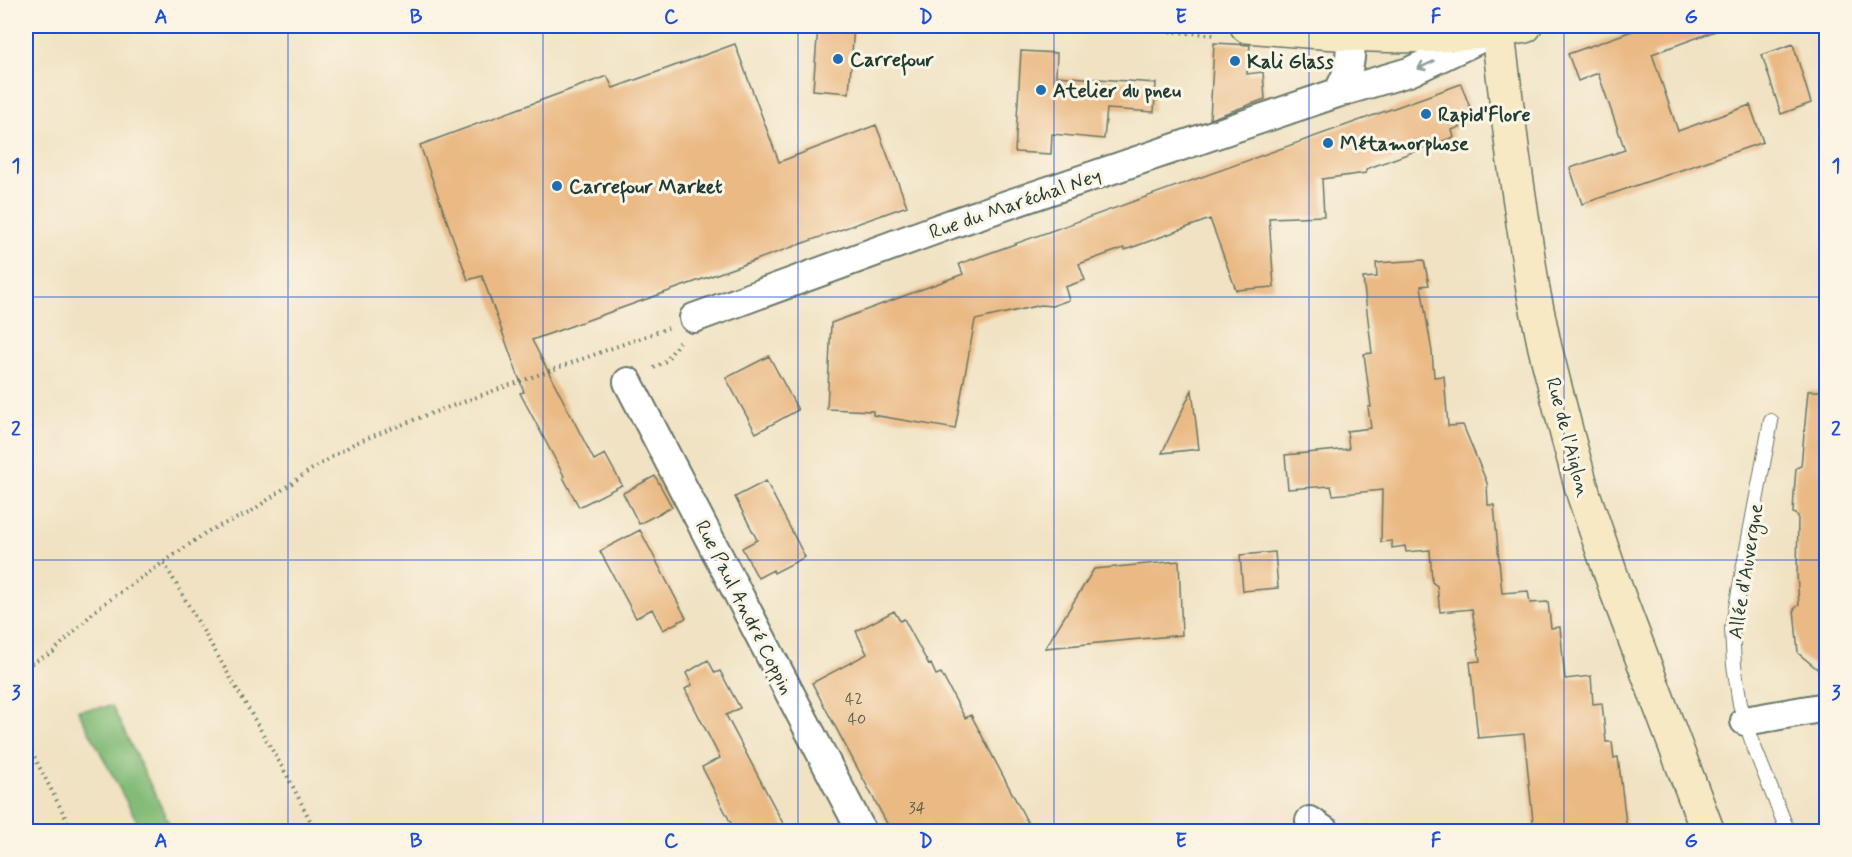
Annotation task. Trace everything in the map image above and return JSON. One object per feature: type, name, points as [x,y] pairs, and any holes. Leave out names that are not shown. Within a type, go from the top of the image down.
[{"type":"main road","points":[[1237,31],[1442,35],[1507,27]]},
{"type":"main road","name":"Rue de l'Aiglon","points":[[1507,27],[1513,155],[1545,348],[1584,496],[1614,584],[1708,831]]},
{"type":"street","name":"Rue du Maréchal Ney","points":[[694,318],[951,224],[1337,93],[1409,72],[1507,27]]},
{"type":"street","points":[[1337,93],[1345,80],[1350,64],[1351,35]]},
{"type":"street","name":"Rue Paul André Coppin","points":[[628,382],[862,831]]},
{"type":"street","points":[[1745,721],[1827,706]]},
{"type":"lane","name":"Allée d'Auvergne","points":[[1771,421],[1732,629],[1736,686],[1745,721],[1768,785],[1788,831]]},
{"type":"path","points":[[1098,26],[1237,31]]},
{"type":"path","points":[[628,382],[667,360],[694,318]]},
{"type":"path","points":[[26,666],[53,652],[98,608],[210,530],[249,513],[309,471],[355,443],[694,318]]},
{"type":"path","points":[[164,562],[289,779],[316,831]]},
{"type":"path","points":[[26,741],[73,831]]},
{"type":"green space","points":[[112,706],[173,831],[142,831],[78,710]]},
{"type":"building","points":[[818,26],[854,26],[849,93],[813,90]]},
{"type":"building","points":[[1646,26],[1720,26],[1721,29],[1652,54],[1678,131],[1750,105],[1763,142],[1582,204],[1570,168],[1625,150],[1598,73],[1578,81],[1568,54]]},
{"type":"building","points":[[1214,43],[1250,45],[1247,74],[1263,72],[1265,99],[1210,119]]},
{"type":"building","points":[[735,44],[779,162],[876,125],[907,206],[532,340],[594,460],[605,454],[622,485],[579,507],[520,393],[524,392],[482,276],[468,280],[420,145],[607,76],[613,88]]},
{"type":"building","points":[[1793,44],[1811,103],[1781,114],[1762,55]]},
{"type":"building","points":[[1021,51],[1057,53],[1056,76],[1156,83],[1154,112],[1107,109],[1104,139],[1052,134],[1051,154],[1015,152]]},
{"type":"building","points":[[1461,84],[1472,113],[1465,125],[1452,130],[1454,137],[1366,169],[1366,173],[1322,179],[1324,216],[1269,218],[1274,287],[1236,290],[1210,219],[1079,264],[1085,280],[1065,287],[1069,300],[1052,306],[1041,305],[975,320],[955,429],[873,415],[873,411],[827,409],[831,323],[963,274],[959,264]]},
{"type":"building","points":[[1424,260],[1429,285],[1421,286],[1434,377],[1444,376],[1448,426],[1463,425],[1487,483],[1488,505],[1494,505],[1502,593],[1528,591],[1530,603],[1548,602],[1551,628],[1560,627],[1565,679],[1591,676],[1593,704],[1602,703],[1606,742],[1612,742],[1614,758],[1618,757],[1627,831],[1534,831],[1524,734],[1478,738],[1470,662],[1480,661],[1472,609],[1440,612],[1437,586],[1432,582],[1430,550],[1406,552],[1405,546],[1392,548],[1392,541],[1381,542],[1382,490],[1333,495],[1331,486],[1288,489],[1285,455],[1349,449],[1347,431],[1371,428],[1368,407],[1371,407],[1364,354],[1372,353],[1363,278],[1377,277],[1376,263]]},
{"type":"building","points":[[769,356],[798,410],[756,433],[726,378]]},
{"type":"building","points":[[1192,390],[1199,449],[1162,453]]},
{"type":"building","points":[[1808,391],[1827,391],[1827,677],[1798,653],[1794,609],[1799,605],[1798,516],[1793,513],[1794,494],[1796,468],[1801,466]]},
{"type":"building","points":[[655,476],[672,507],[639,524],[623,493]]},
{"type":"building","points":[[766,481],[805,557],[774,573],[773,570],[758,578],[742,548],[757,540],[735,497]]},
{"type":"building","points":[[640,530],[686,618],[663,630],[652,609],[636,618],[600,551]]},
{"type":"building","points":[[1275,552],[1278,588],[1243,591],[1240,555]]},
{"type":"building","points":[[1179,561],[1182,635],[1045,648],[1094,569]]},
{"type":"building","points":[[894,611],[900,621],[904,619],[936,675],[941,673],[965,718],[971,715],[1032,831],[891,831],[812,683],[867,654],[856,631]]},
{"type":"building","points":[[708,660],[715,673],[720,671],[740,708],[726,715],[787,831],[735,831],[702,767],[720,758],[685,689],[692,685],[686,673]]},
{"type":"place","name":"Carrefour","points":[[838,59]]},
{"type":"place","name":"Kali Glass","points":[[1235,61]]},
{"type":"place","name":"Atelier du pneu","points":[[1041,90]]},
{"type":"place","name":"Rapid'Flore","points":[[1426,114]]},
{"type":"place","name":"Métamorphose","points":[[1328,143]]},
{"type":"place","name":"Carrefour Market","points":[[557,186]]}]
